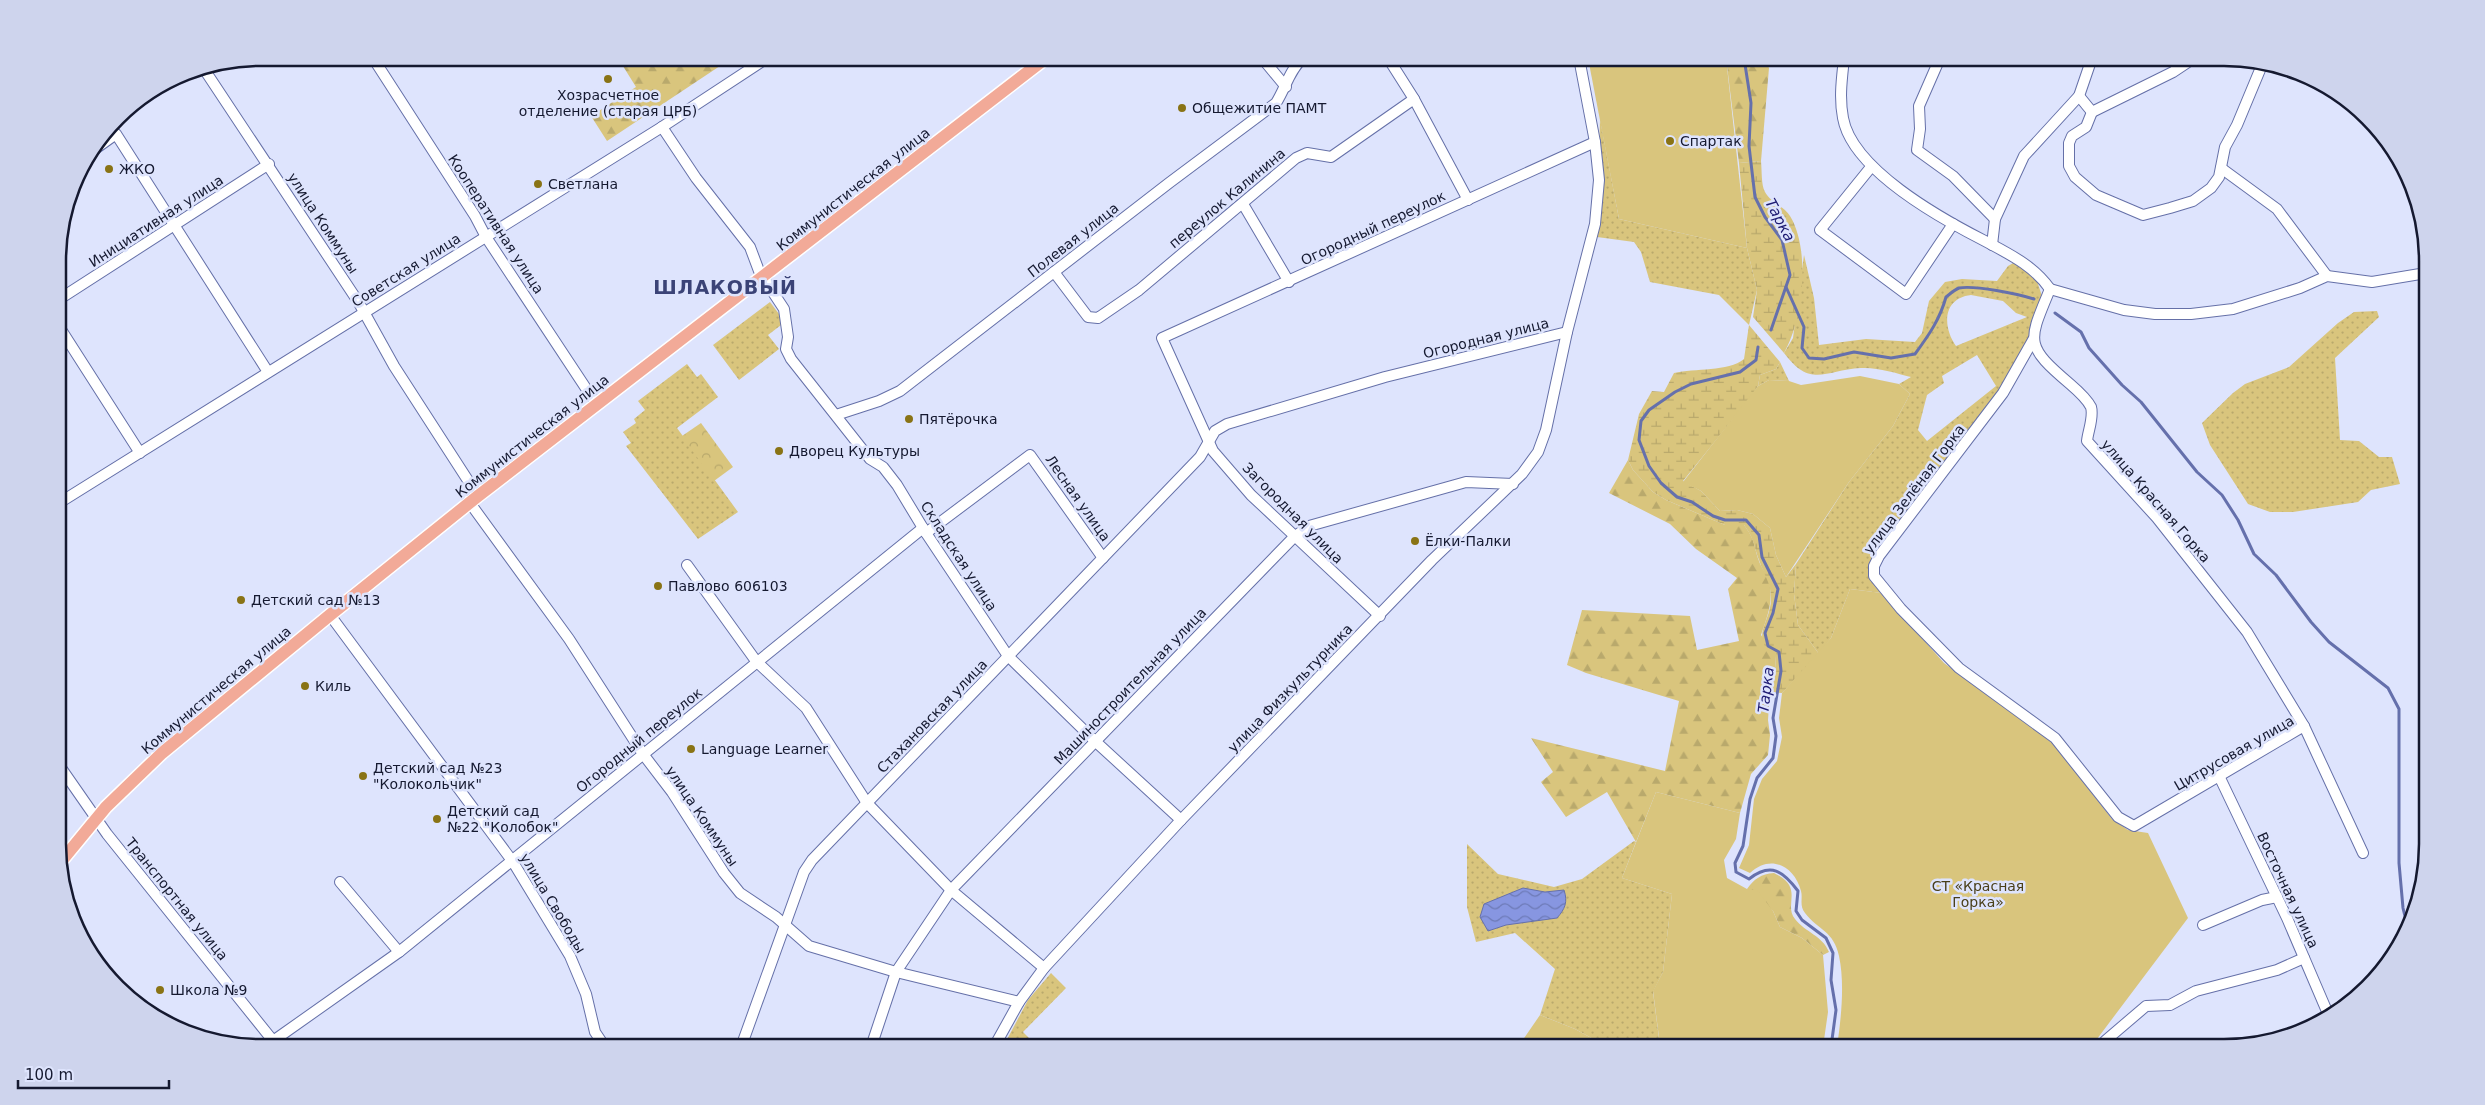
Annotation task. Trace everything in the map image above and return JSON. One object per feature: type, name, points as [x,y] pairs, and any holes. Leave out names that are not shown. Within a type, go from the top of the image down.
[{"type":"main road","name":"Коммунистическая улица","points":[[67,855],[96,820],[162,753],[330,615],[474,499],[1036,66]]},
{"type":"street","name":"Кооперативная улица","points":[[378,66],[475,216],[486,237],[597,405]]},
{"type":"street","name":"Советская улица","points":[[66,498],[486,237],[755,66]]},
{"type":"street","points":[[1269,66],[1286,87]]},
{"type":"street","name":"Полевая улица","points":[[836,415],[880,401],[900,391],[1276,103],[1286,87],[1295,66]]},
{"type":"street","points":[[1393,66],[1414,99],[1468,200]]},
{"type":"street","name":"Огородная улица","points":[[1209,444],[1215,431],[1241,420],[1385,377],[1567,332],[1595,224],[1599,180],[1595,142],[1581,66]]},
{"type":"street","points":[[1843,66],[1840,92],[1843,120],[1853,143],[1871,167],[1953,224],[2022,261],[2041,276],[2050,289],[2124,310],[2155,314],[2191,314],[2233,309],[2300,288],[2327,276],[2372,282],[2419,273]]},
{"type":"street","points":[[1936,66],[1919,106],[1920,128],[1917,150],[1954,176],[1995,219]]},
{"type":"street","points":[[1992,245],[1995,219],[2024,156],[2080,96],[2089,66]]},
{"type":"street","points":[[2182,66],[2092,112],[2086,127],[2072,136],[2069,143],[2069,166],[2075,177],[2096,195],[2143,215],[2193,201],[2211,188],[2219,177],[2225,147],[2237,125],[2260,70]]},
{"type":"street","name":"улица Коммуны","points":[[207,74],[269,164],[364,312],[394,366],[474,499],[569,639],[643,754],[672,792],[724,873],[740,894],[776,917],[786,928],[809,946],[896,972],[1019,1002]]},
{"type":"street","points":[[2080,96],[2092,112]]},
{"type":"street","name":"переулок Калинина","points":[[1054,272],[1088,317],[1098,318],[1139,290],[1207,230],[1243,204],[1296,158],[1307,153],[1331,157],[1414,99]]},
{"type":"street","name":"Складская улица","points":[[662,126],[696,178],[750,247],[763,277],[784,309],[788,337],[786,349],[791,360],[870,459],[883,467],[1008,656],[1096,742],[1181,820]]},
{"type":"street","points":[[109,139],[116,134],[268,372]]},
{"type":"street","name":"Огородный переулок","points":[[1162,338],[1595,142]]},
{"type":"street","name":"Инициативная улица","points":[[66,295],[176,226],[269,164]]},
{"type":"street","points":[[1871,167],[1820,230],[1906,294],[1953,224]]},
{"type":"street","points":[[2221,168],[2277,209],[2327,276]]},
{"type":"street","points":[[1243,204],[1289,282]]},
{"type":"street","points":[[2033,340],[2033,329],[2050,289]]},
{"type":"street","name":"улица Физкультурника","points":[[998,1039],[1019,1002],[1044,968],[1181,820],[1432,560],[1512,484],[1538,452],[1546,430],[1567,332]]},
{"type":"street","points":[[66,337],[140,452]]},
{"type":"street","name":"Загородная улица","points":[[1162,338],[1209,444],[1251,495],[1380,616]]},
{"type":"street","name":"улица Зелёная Горка","points":[[2033,340],[2003,393],[1874,566],[1874,576],[1901,608],[1959,668],[2055,738],[2118,817],[2134,826]]},
{"type":"street","name":"улица Красная Горка","points":[[2033,340],[2048,365],[2076,389],[2090,406],[2092,416],[2087,441],[2157,518],[2248,632],[2304,726]]},
{"type":"street","name":"Стахановская улица","points":[[744,1039],[786,928],[804,872],[812,860],[1200,457],[1209,444]]},
{"type":"street","name":"Огородный переулок","points":[[282,1039],[399,952],[513,862],[756,661],[924,531],[1030,455]]},
{"type":"street","name":"Лесная улица","points":[[1030,455],[1103,558]]},
{"type":"street","name":"Машиностроительная улица","points":[[874,1039],[896,972],[951,890],[1294,537],[1309,526],[1466,482],[1512,484]]},
{"type":"street","points":[[687,565],[756,661],[806,708],[867,803],[951,890],[1044,968]]},
{"type":"street","name":"улица Свободы","points":[[330,615],[513,862],[570,956],[586,994],[594,1032],[599,1039]]},
{"type":"street","name":"Цитрусовая улица","points":[[2134,826],[2220,778],[2304,726],[2363,853]]},
{"type":"street","name":"Транспортная улица","points":[[66,775],[96,820],[271,1039]]},
{"type":"street","name":"Восточная улица","points":[[2220,778],[2277,897],[2326,1010]]},
{"type":"street","points":[[340,882],[399,952]]},
{"type":"street","points":[[2203,925],[2262,900],[2277,897]]},
{"type":"street","points":[[2107,1039],[2146,1006],[2170,1005],[2196,991],[2278,970],[2304,958]]},
{"type":"green space","points":[[623,66],[720,66],[607,141],[591,116],[636,87]]},
{"type":"green space","name":"Спартак","points":[[1590,66],[1727,66],[1747,248],[1619,219]]},
{"type":"green space","points":[[1727,66],[1768,66],[1761,161],[1739,163]]},
{"type":"green space","points":[[1600,119],[1619,219],[1747,248],[1757,290],[1749,325],[1719,295],[1650,282],[1641,252],[1634,242],[1597,237]]},
{"type":"green space","points":[[1761,161],[1762,181],[1765,192],[1770,199],[1790,216],[1797,230],[1801,247],[1802,285],[1800,305],[1791,339],[1784,353],[1753,317],[1757,290],[1747,248],[1739,163]]},
{"type":"green space","points":[[1804,255],[1814,298],[1819,345],[1866,339],[1915,342],[1922,333],[1929,301],[1945,282],[1962,279],[1997,281],[2008,266],[2015,262],[2030,272],[2037,281],[2042,296],[2030,327],[2030,340],[2001,388],[1870,564],[1870,578],[1882,593],[1850,589],[1831,638],[1819,654],[1798,625],[1794,594],[1796,564],[1849,482],[1893,426],[1910,394],[1899,384],[1911,377],[1873,368],[1848,369],[1819,375],[1811,374],[1802,371],[1784,353],[1793,338]],"holes":[[[1971,295],[2003,301],[2016,313],[2027,317],[1956,346],[1948,330],[1947,322],[1950,307],[1955,301]],[[1977,355],[1996,386],[1927,441],[1918,430],[1927,395],[1944,383],[1942,376]]]},
{"type":"green space","points":[[770,302],[785,322],[768,335],[779,349],[739,380],[713,345]]},
{"type":"green space","points":[[2377,311],[2379,317],[2335,358],[2340,440],[2359,441],[2379,457],[2392,457],[2400,484],[2371,490],[2358,502],[2293,512],[2270,512],[2248,504],[2210,445],[2202,423],[2245,384],[2289,367],[2338,323],[2354,312]]},
{"type":"green space","points":[[1749,325],[1780,362],[1776,369],[1760,375],[1758,386],[1750,398],[1683,481],[1701,491],[1720,511],[1737,510],[1753,514],[1770,528],[1776,555],[1786,577],[1796,564],[1794,594],[1798,625],[1819,654],[1782,693],[1770,692],[1776,670],[1775,656],[1767,649],[1762,636],[1770,606],[1771,592],[1748,530],[1744,525],[1725,525],[1666,500],[1653,492],[1633,470],[1628,460],[1639,414],[1652,391],[1664,392],[1674,373],[1720,368],[1744,359]]},
{"type":"green space","points":[[1780,362],[1789,381],[1769,380],[1758,386],[1760,375],[1776,369]]},
{"type":"green space","points":[[687,364],[697,377],[701,374],[718,397],[677,428],[738,512],[698,539],[626,446],[631,443],[623,432],[636,423],[634,419],[645,410],[638,401]]},
{"type":"green space","points":[[1860,376],[1899,384],[1910,394],[1893,426],[1849,482],[1786,577],[1776,555],[1770,528],[1753,514],[1737,510],[1720,511],[1701,491],[1683,482],[1758,386],[1769,380],[1789,381],[1801,385]]},
{"type":"green space","points":[[701,423],[733,467],[714,481],[682,436]]},
{"type":"green space","points":[[1628,460],[1633,470],[1653,492],[1666,500],[1725,525],[1744,525],[1748,530],[1760,564],[1769,582],[1771,596],[1761,635],[1775,655],[1776,670],[1770,692],[1768,755],[1751,774],[1740,813],[1656,792],[1636,842],[1607,792],[1566,817],[1541,782],[1553,772],[1531,738],[1665,771],[1679,701],[1586,673],[1567,665],[1582,610],[1690,616],[1697,650],[1739,641],[1728,589],[1737,578],[1696,549],[1670,524],[1609,493]]},
{"type":"green space","name":"СТ «Красная Горка»","points":[[1850,589],[1882,593],[1944,663],[2054,744],[2112,819],[2128,830],[2148,833],[2188,918],[2097,1039],[1838,1039],[1842,978],[1839,956],[1833,941],[1803,910],[1798,882],[1787,869],[1773,863],[1758,867],[1750,873],[1739,868],[1749,845],[1754,799],[1762,779],[1777,761],[1782,737],[1779,718],[1782,693],[1831,638]]},
{"type":"green space","points":[[1656,792],[1740,813],[1736,839],[1724,860],[1727,878],[1747,889],[1757,890],[1773,911],[1780,927],[1802,938],[1823,955],[1828,1012],[1824,1039],[1659,1039],[1653,991],[1663,972],[1672,894],[1622,878]]},
{"type":"green space","points":[[1634,841],[1636,842],[1622,878],[1672,894],[1663,972],[1653,992],[1659,1039],[1593,1039],[1575,1029],[1540,1015],[1555,969],[1515,933],[1476,942],[1467,907],[1467,844],[1498,874],[1554,887],[1582,879]]},
{"type":"green space","points":[[1774,873],[1789,884],[1792,896],[1791,908],[1795,919],[1818,938],[1829,952],[1823,955],[1802,938],[1780,927],[1773,911],[1747,889],[1758,878]]},
{"type":"green space","points":[[1051,973],[1066,988],[1023,1032],[1030,1039],[1007,1039],[1028,1000]]},
{"type":"green space","points":[[1540,1015],[1575,1029],[1593,1039],[1524,1039]]},
{"type":"water","points":[[1523,888],[1545,892],[1564,890],[1566,902],[1562,912],[1557,918],[1506,925],[1488,931],[1480,917],[1484,904]]},
{"type":"waterway","name":"Тарка","points":[[1745,66],[1751,103],[1749,146],[1755,197],[1765,217],[1782,240],[1790,275],[1771,330]]},
{"type":"waterway","points":[[1786,287],[1804,327],[1802,348],[1809,358],[1824,359],[1854,352],[1891,358],[1915,354],[1934,327],[1946,297],[1959,288],[1986,289],[2034,299]]},
{"type":"waterway","points":[[2055,313],[2081,332],[2089,348],[2122,385],[2141,402],[2197,472],[2222,495],[2238,520],[2254,554],[2276,575],[2311,622],[2329,642],[2388,688],[2399,709],[2399,863],[2405,916]]},
{"type":"waterway","name":"Тарка","points":[[1758,347],[1756,360],[1740,372],[1691,384],[1675,392],[1649,410],[1641,421],[1639,440],[1649,466],[1661,483],[1677,497],[1692,502],[1713,516],[1725,520],[1746,520],[1759,535],[1762,557],[1778,589],[1773,613],[1765,633],[1768,646],[1779,652],[1781,671],[1773,718],[1776,736],[1773,758],[1757,778],[1750,799],[1743,846],[1735,863],[1736,872],[1749,879],[1770,870],[1782,874],[1798,891],[1796,911],[1802,920],[1826,938],[1833,953],[1831,980],[1836,1010],[1832,1039]]},
{"type":"place","name":"Хозрасчетное отделение (старая ЦРБ)","points":[[608,79]]},
{"type":"place","name":"Общежитие ПАМТ","points":[[1182,108]]},
{"type":"place","name":"Спартак","points":[[1670,141]]},
{"type":"place","name":"ЖКО","points":[[109,169]]},
{"type":"place","name":"Светлана","points":[[538,184]]},
{"type":"place","name":"Пятёрочка","points":[[909,419]]},
{"type":"place","name":"Дворец Культуры","points":[[779,451]]},
{"type":"place","name":"Ёлки-Палки","points":[[1415,541]]},
{"type":"place","name":"Павлово 606103","points":[[658,586]]},
{"type":"place","name":"Детский сад №13","points":[[241,600]]},
{"type":"place","name":"Киль","points":[[305,686]]},
{"type":"place","name":"Language Learner","points":[[691,749]]},
{"type":"place","name":"Детский сад №23 \"Колокольчик\"","points":[[363,776]]},
{"type":"place","name":"Детский сад №22 \"Колобок\"","points":[[437,819]]},
{"type":"place","name":"Школа №9","points":[[160,990]]},
{"type":"district","name":"ШЛАКОВЫЙ","points":[[725,287]]}]
